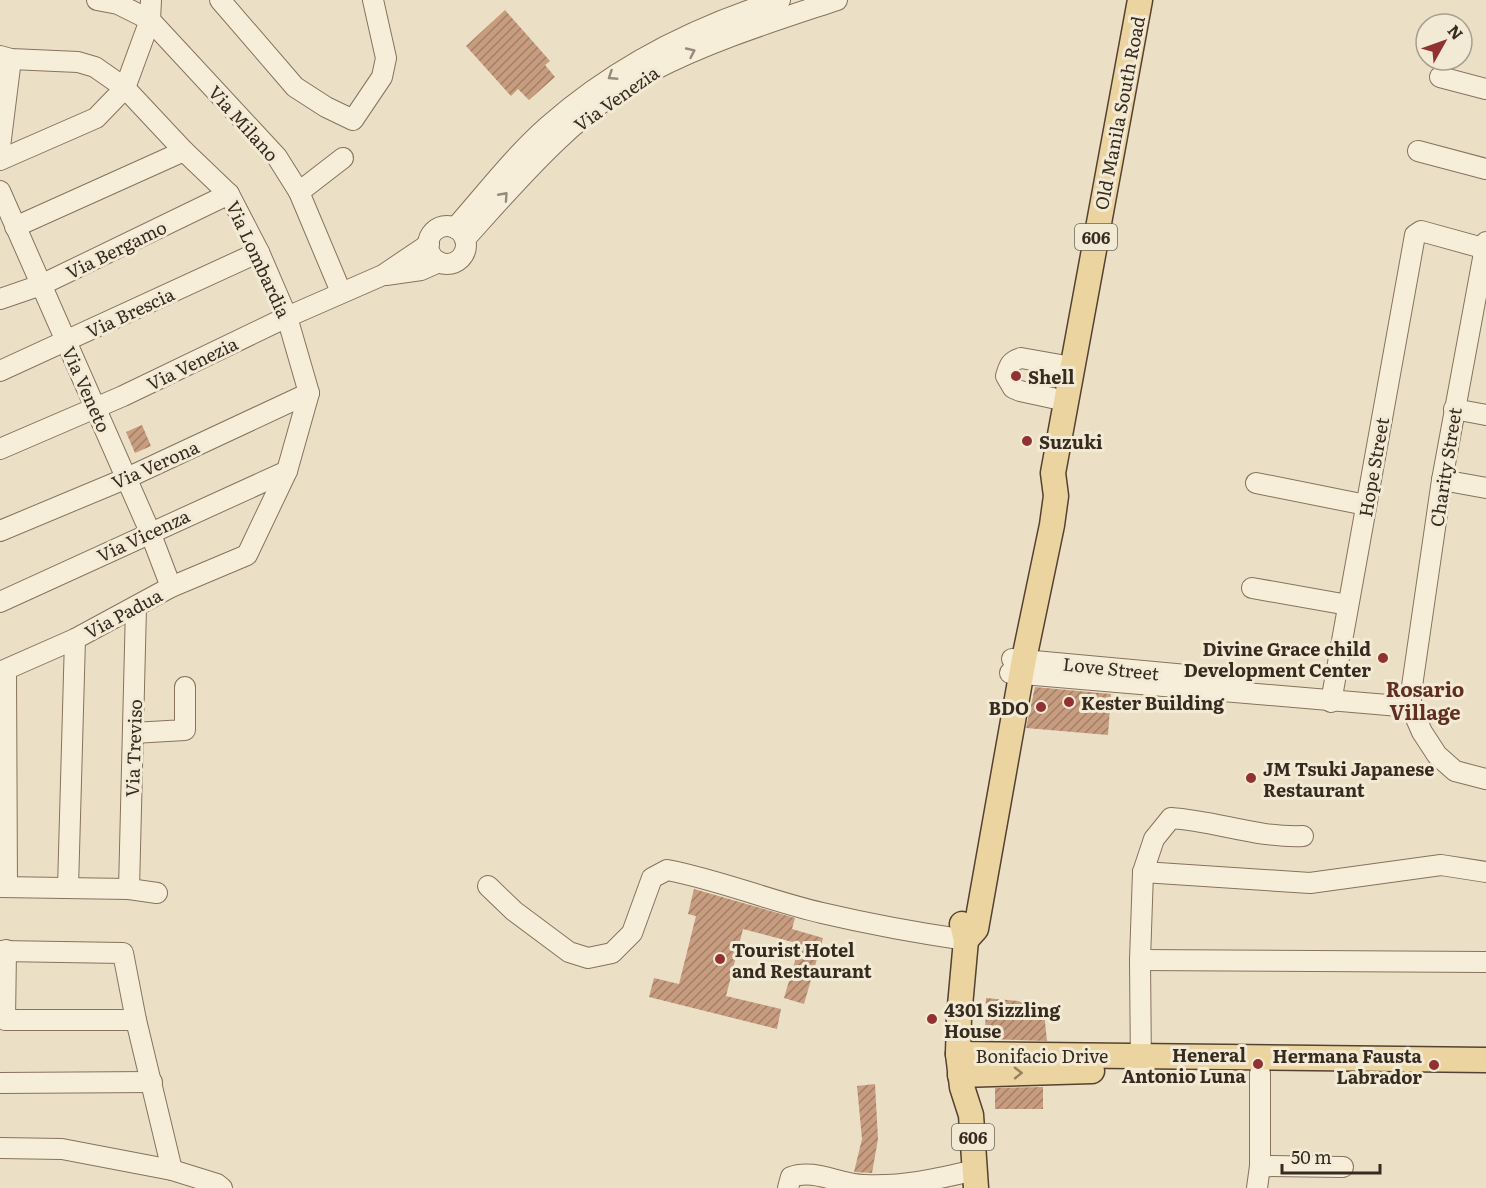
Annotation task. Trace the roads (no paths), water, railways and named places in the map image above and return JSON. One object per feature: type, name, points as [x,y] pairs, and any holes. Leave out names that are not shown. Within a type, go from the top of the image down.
[{"type":"main road","name":"Old Manila South Road","points":[[960,1072],[961,995],[966,940],[962,926],[968,882],[1017,666],[1041,494],[1053,473],[1140,0]]},
{"type":"main road","name":"Bonifacio Drive","points":[[960,1072],[1141,1063],[1486,1060]]},
{"type":"main road","name":"Bonifacio Drive","points":[[1141,1063],[1260,1073],[1486,1077]]},
{"type":"main road","name":"606","points":[[960,1072],[971,1115],[968,1180]]},
{"type":"street","name":"Via Milano","points":[[97,0],[151,10],[277,157],[298,192],[341,292]]},
{"type":"street","points":[[220,0],[295,87],[326,107],[353,120],[382,77],[386,58],[373,0]]},
{"type":"street","name":"Via Venezia","points":[[460,233],[546,127],[596,86],[638,59],[695,32],[780,0]]},
{"type":"street","name":"Via Venezia","points":[[460,233],[557,141],[605,101],[648,73],[703,47],[837,0]]},
{"type":"street","points":[[0,160],[96,118],[125,88],[151,10]]},
{"type":"street","points":[[0,147],[5,57]]},
{"type":"street","name":"Via Lombardia","points":[[5,57],[78,62],[95,68],[125,88],[184,151],[229,194],[259,252],[287,317],[309,393]]},
{"type":"street","points":[[1440,77],[1486,88]]},
{"type":"street","points":[[15,227],[184,151]]},
{"type":"street","points":[[1418,151],[1486,169]]},
{"type":"street","points":[[298,192],[343,158]]},
{"type":"street","name":"Via Veneto","points":[[0,191],[127,478],[171,587]]},
{"type":"street","name":"Via Bergamo","points":[[0,299],[41,285],[229,194]]},
{"type":"street","points":[[443,226],[460,233],[465,252],[457,261],[445,264],[439,262],[431,254],[429,244],[433,233],[438,229],[443,226]]},
{"type":"street","name":"Hope Street","points":[[1333,696],[1417,232],[1421,231],[1486,247]]},
{"type":"street","points":[[383,275],[429,244]]},
{"type":"street","name":"Charity Street","points":[[1411,700],[1454,409],[1478,330],[1486,247]]},
{"type":"street","name":"Via Brescia","points":[[0,371],[259,252]]},
{"type":"street","points":[[383,275],[422,270],[439,262]]},
{"type":"street","name":"Via Venezia","points":[[0,449],[95,408],[341,292],[383,275]]},
{"type":"street","points":[[1066,401],[1020,391],[1013,388],[1006,376],[1009,365],[1021,358],[1072,367]]},
{"type":"street","points":[[287,471],[309,393]]},
{"type":"street","name":"Via Verona","points":[[0,531],[127,478],[309,393]]},
{"type":"street","points":[[1454,409],[1486,415]]},
{"type":"street","name":"Via Vicenza","points":[[0,602],[287,471]]},
{"type":"street","name":"Via Padua","points":[[3,671],[75,639],[171,587],[247,555],[287,471]]},
{"type":"street","points":[[1443,480],[1486,488]]},
{"type":"street","points":[[1256,483],[1366,505]]},
{"type":"street","points":[[1252,588],[1348,605]]},
{"type":"street","name":"Via Treviso","points":[[129,889],[136,607]]},
{"type":"street","points":[[68,888],[75,639]]},
{"type":"street","name":"Love Street","points":[[1017,666],[1333,696],[1411,700]]},
{"type":"street","points":[[3,671],[4,887],[129,889],[157,893]]},
{"type":"street","points":[[134,733],[185,730],[185,687]]},
{"type":"street","points":[[1411,700],[1422,732],[1437,755],[1455,771],[1486,779]]},
{"type":"street","points":[[1141,1063],[1140,960],[1143,872],[1154,839],[1171,818],[1198,820],[1244,832],[1272,836],[1304,836]]},
{"type":"street","points":[[1143,872],[1310,883],[1441,865],[1486,872]]},
{"type":"street","points":[[488,886],[514,911],[568,952],[588,957],[612,953],[632,933],[652,878],[667,870],[692,875],[820,913],[966,940]]},
{"type":"street","points":[[136,1020],[5,1020],[3,950],[123,953],[136,1020],[172,1170]]},
{"type":"street","points":[[1140,960],[1486,962]]},
{"type":"street","points":[[1257,1188],[1260,1166],[1260,1073]]},
{"type":"street","points":[[0,1083],[152,1082]]},
{"type":"street","points":[[0,1148],[62,1149],[172,1170],[217,1184],[222,1188]]},
{"type":"street","points":[[1260,1166],[1343,1167]]},
{"type":"street","points":[[788,1188],[791,1177],[802,1173],[861,1187],[968,1180]]},
{"type":"place","name":"Shell","points":[[1016,376]]},
{"type":"place","name":"Suzuki","points":[[1027,441]]},
{"type":"place","name":"Divine Grace child Development Center","points":[[1383,658]]},
{"type":"place","name":"Kester Building","points":[[1069,702]]},
{"type":"place","name":"BDO","points":[[1041,707]]},
{"type":"place","name":"JM Tsuki Japanese Restaurant","points":[[1251,778]]},
{"type":"place","name":"Tourist Hotel and Restaurant","points":[[720,959]]},
{"type":"place","name":"4301 Sizzling House","points":[[932,1019]]},
{"type":"place","name":"Heneral Antonio Luna","points":[[1258,1064]]},
{"type":"place","name":"Hermana Fausta Labrador","points":[[1434,1065]]},
{"type":"district","name":"Rosario Village","points":[[1425,700]]}]
